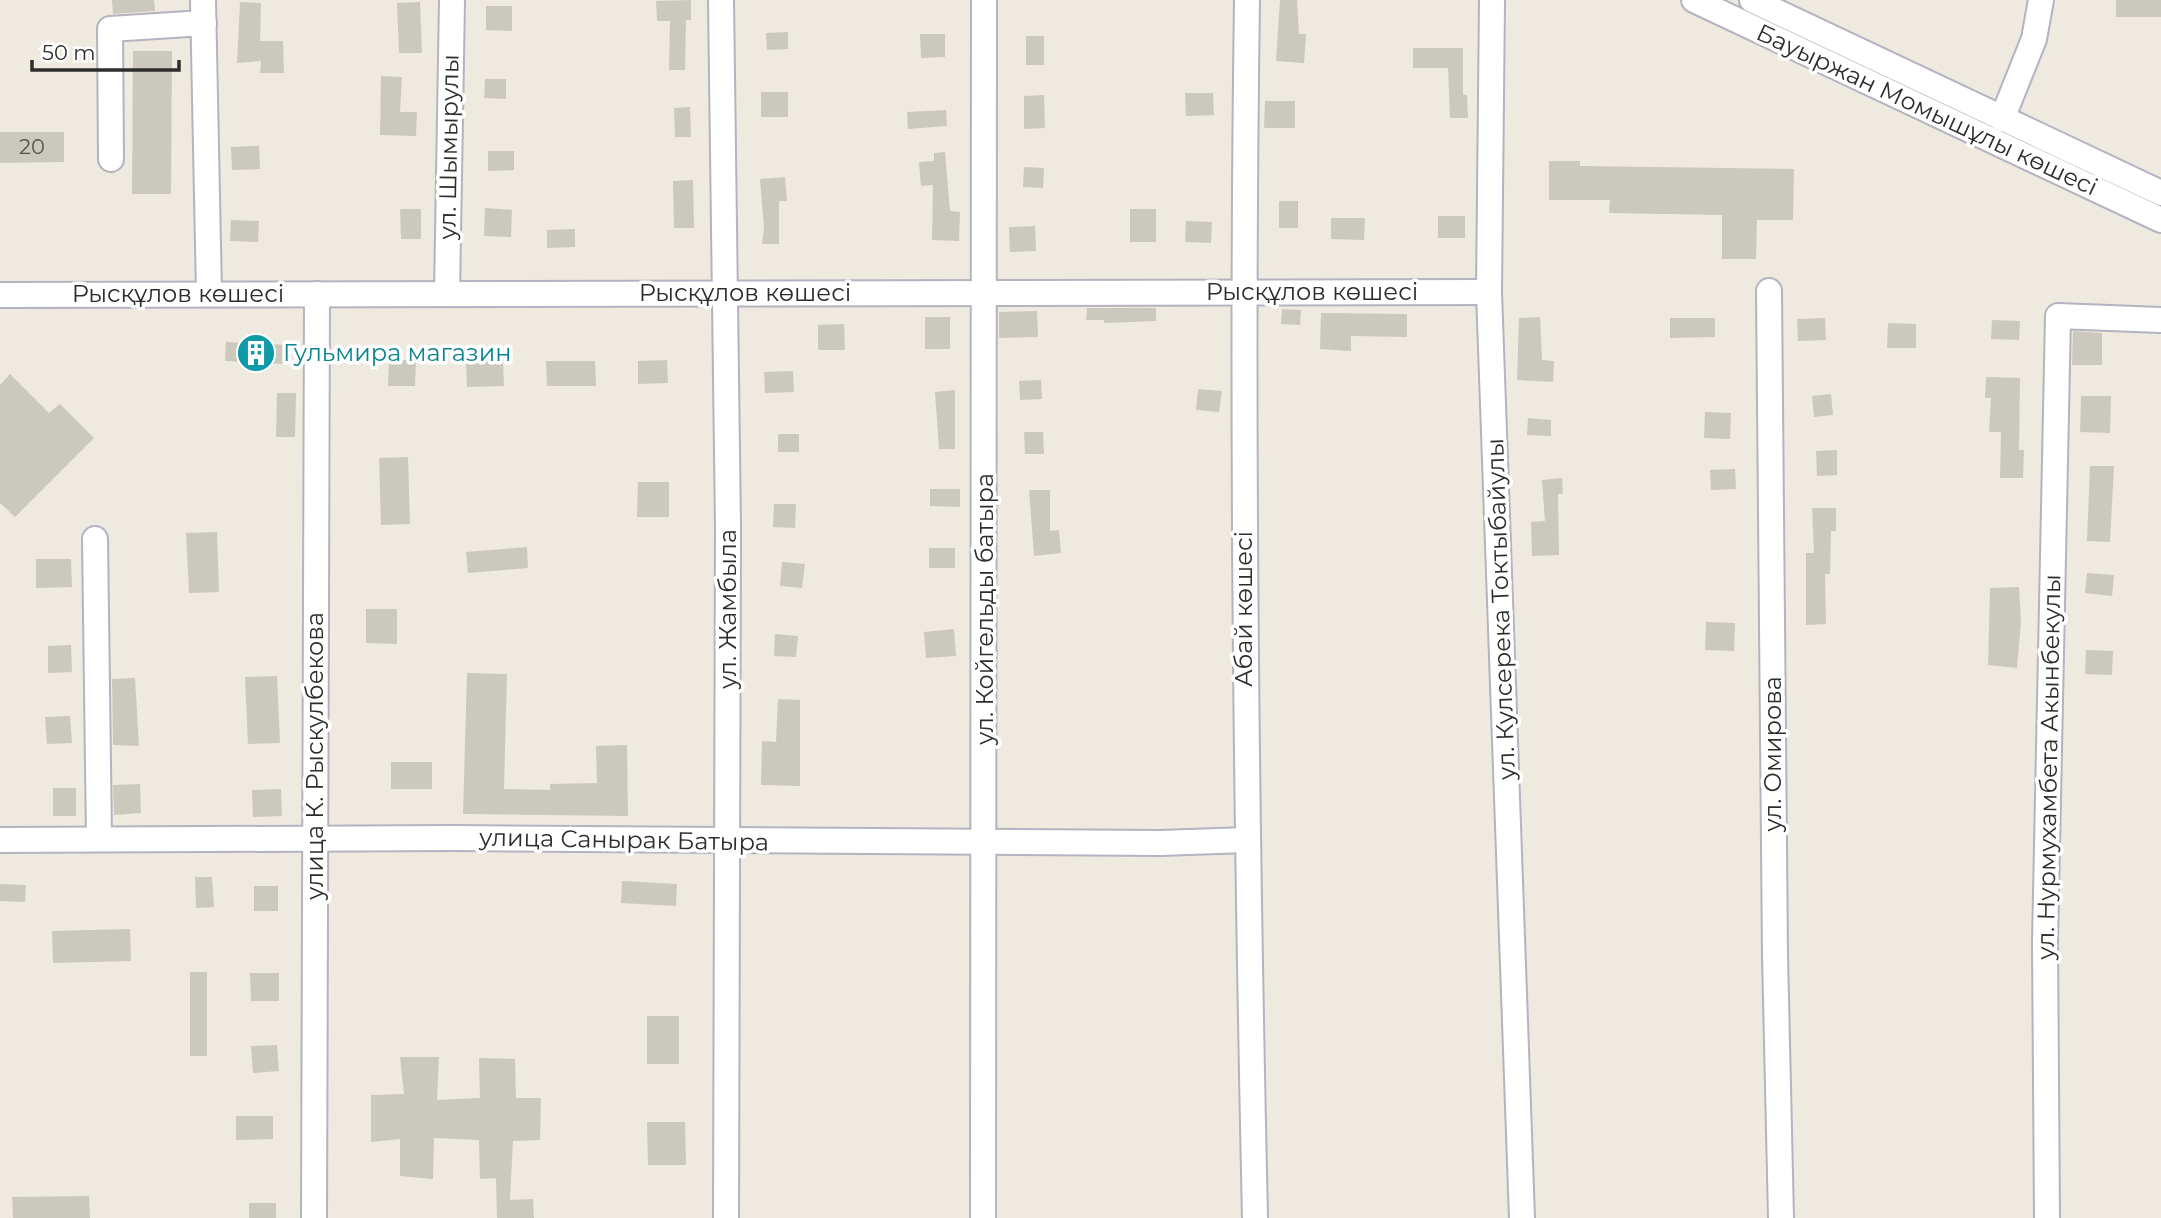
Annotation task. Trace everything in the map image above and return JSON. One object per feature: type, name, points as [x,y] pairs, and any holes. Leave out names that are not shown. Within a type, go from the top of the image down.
[{"type":"street","name":"ул. Шымырулы","points":[[447,294],[452,0]]},
{"type":"street","name":"ул. Жамбыла","points":[[721,0],[726,293],[726,1218]]},
{"type":"street","name":"ул. Койгельды батыра","points":[[983,1218],[984,0]]},
{"type":"street","name":"Абай көшесі","points":[[1247,0],[1243,292],[1247,840],[1255,1218]]},
{"type":"street","name":"ул. Кулсерека Токтыбайулы","points":[[1492,0],[1489,292],[1522,1218]]},
{"type":"street","name":"Бауыржан Момышұлы көшесі","points":[[1693,0],[2161,220]]},
{"type":"street","name":"Бауыржан Момышұлы көшесі","points":[[1752,0],[2161,193]]},
{"type":"street","points":[[2002,119],[2034,39],[2041,0]]},
{"type":"street","points":[[111,159],[110,29],[203,12],[209,294]]},
{"type":"street","name":"ул. Омирова","points":[[1769,291],[1774,955],[1781,1218]]},
{"type":"street","name":"Рысқұлов көшесі","points":[[0,295],[1489,292]]},
{"type":"street","name":"улица К. Рыскулбекова","points":[[314,1218],[317,294]]},
{"type":"street","name":"ул. Нурмухамбета Акынбекулы","points":[[2046,1218],[2045,942],[2057,316],[2161,320]]},
{"type":"street","points":[[95,539],[99,839]]},
{"type":"street","name":"улица Санырак Батыра","points":[[0,840],[1247,840]]},
{"type":"building","points":[[112,0],[154,0],[155,11],[113,14]]},
{"type":"building","points":[[691,0],[691,20],[686,20],[685,70],[669,70],[670,21],[657,21],[656,1]]},
{"type":"building","points":[[1280,0],[1297,0],[1299,34],[1306,34],[1304,63],[1276,61]]},
{"type":"building","points":[[2116,0],[2161,0],[2161,17],[2116,17]]},
{"type":"building","points":[[240,2],[261,3],[260,41],[283,41],[284,73],[260,73],[261,61],[237,63]]},
{"type":"building","points":[[420,2],[422,53],[399,53],[397,3]]},
{"type":"building","points":[[486,6],[512,6],[512,31],[486,30]]},
{"type":"building","points":[[788,32],[788,49],[767,50],[766,33]]},
{"type":"building","points":[[920,34],[945,34],[945,57],[921,58]]},
{"type":"building","points":[[1026,36],[1044,36],[1044,65],[1026,65]]},
{"type":"building","points":[[1413,48],[1463,48],[1463,95],[1467,95],[1468,118],[1450,118],[1448,68],[1413,68]]},
{"type":"building","points":[[133,51],[172,51],[171,194],[132,194]]},
{"type":"building","points":[[381,76],[402,77],[400,112],[417,112],[416,136],[380,135]]},
{"type":"building","points":[[485,79],[506,79],[506,99],[484,98]]},
{"type":"building","points":[[761,92],[788,92],[788,117],[761,117]]},
{"type":"building","points":[[1185,93],[1213,93],[1214,115],[1186,116]]},
{"type":"building","points":[[1044,95],[1045,128],[1024,129],[1024,96]]},
{"type":"building","points":[[1265,101],[1295,101],[1295,128],[1264,128]]},
{"type":"building","points":[[690,107],[691,137],[675,137],[674,108]]},
{"type":"building","points":[[946,110],[947,126],[908,129],[907,112]]},
{"type":"building","points":[[0,132],[64,132],[64,162],[0,163]]},
{"type":"building","points":[[259,146],[260,169],[232,170],[231,147]]},
{"type":"building","points":[[488,151],[514,151],[514,170],[488,171]]},
{"type":"building","points":[[945,152],[950,211],[960,212],[959,241],[932,240],[933,185],[921,186],[919,162],[934,161],[934,153]]},
{"type":"building","points":[[1549,161],[1580,161],[1580,166],[1794,169],[1793,220],[1757,220],[1756,259],[1722,259],[1722,215],[1609,213],[1610,200],[1549,200]]},
{"type":"building","points":[[1024,167],[1044,168],[1043,188],[1023,187]]},
{"type":"building","points":[[785,177],[787,201],[779,201],[779,244],[762,244],[764,228],[760,179]]},
{"type":"building","points":[[693,180],[694,228],[674,228],[673,181]]},
{"type":"building","points":[[1279,201],[1298,201],[1298,228],[1279,228]]},
{"type":"building","points":[[485,208],[512,210],[511,237],[484,236]]},
{"type":"building","points":[[400,209],[421,209],[421,239],[401,239]]},
{"type":"building","points":[[1130,209],[1156,209],[1156,242],[1130,242]]},
{"type":"building","points":[[1438,216],[1465,216],[1465,238],[1438,238]]},
{"type":"building","points":[[1331,218],[1365,218],[1364,240],[1331,239]]},
{"type":"building","points":[[231,220],[259,221],[258,242],[230,241]]},
{"type":"building","points":[[1186,221],[1212,222],[1211,243],[1185,242]]},
{"type":"building","points":[[1035,226],[1036,251],[1010,252],[1009,227]]},
{"type":"building","points":[[575,229],[575,247],[547,248],[547,230]]},
{"type":"building","points":[[1087,308],[1156,308],[1156,321],[1104,323],[1104,320],[1086,320]]},
{"type":"building","points":[[1282,309],[1301,310],[1300,325],[1281,324]]},
{"type":"building","points":[[1037,311],[1038,337],[999,338],[999,312]]},
{"type":"building","points":[[1321,313],[1407,314],[1407,337],[1351,336],[1351,351],[1320,349]]},
{"type":"building","points":[[925,317],[950,317],[950,349],[925,349]]},
{"type":"building","points":[[1540,317],[1542,360],[1554,361],[1553,382],[1517,380],[1519,318]]},
{"type":"building","points":[[1670,318],[1715,318],[1715,337],[1670,338]]},
{"type":"building","points":[[1825,318],[1826,340],[1798,341],[1797,319]]},
{"type":"building","points":[[1992,320],[2020,321],[2019,340],[1991,339]]},
{"type":"building","points":[[1888,323],[1916,324],[1916,348],[1887,348]]},
{"type":"building","points":[[844,324],[845,350],[818,350],[818,325]]},
{"type":"building","points":[[2073,331],[2102,333],[2102,365],[2072,365]]},
{"type":"building","name":"Гульмира магазин","points":[[226,342],[288,345],[287,364],[225,361]]},
{"type":"building","points":[[389,360],[416,360],[415,386],[388,386]]},
{"type":"building","points":[[667,360],[668,383],[638,384],[638,361]]},
{"type":"building","points":[[503,361],[504,386],[467,387],[466,362]]},
{"type":"building","points":[[546,361],[595,361],[596,386],[547,386]]},
{"type":"building","points":[[793,371],[794,392],[765,393],[764,372]]},
{"type":"building","points":[[10,374],[49,413],[60,404],[94,438],[15,517],[0,503],[0,385]]},
{"type":"building","points":[[1986,377],[2020,378],[2019,450],[2024,450],[2023,478],[2000,478],[2001,432],[1989,432],[1991,398],[1985,398]]},
{"type":"building","points":[[1041,380],[1042,399],[1020,400],[1019,381]]},
{"type":"building","points":[[1198,389],[1222,391],[1219,412],[1196,410]]},
{"type":"building","points":[[955,390],[955,449],[939,449],[935,392]]},
{"type":"building","points":[[277,393],[296,393],[295,437],[276,437]]},
{"type":"building","points":[[1831,394],[1833,415],[1814,417],[1812,396]]},
{"type":"building","points":[[2081,396],[2111,396],[2110,433],[2080,432]]},
{"type":"building","points":[[1705,412],[1731,413],[1730,439],[1704,438]]},
{"type":"building","points":[[1528,418],[1551,420],[1551,436],[1527,435]]},
{"type":"building","points":[[1024,432],[1043,432],[1044,454],[1025,454]]},
{"type":"building","points":[[778,434],[799,434],[799,452],[778,452]]},
{"type":"building","points":[[1837,450],[1837,475],[1817,476],[1816,451]]},
{"type":"building","points":[[408,457],[410,524],[381,525],[379,458]]},
{"type":"building","points":[[2090,466],[2114,466],[2110,542],[2087,541]]},
{"type":"building","points":[[1735,469],[1736,489],[1711,490],[1710,470]]},
{"type":"building","points":[[1562,478],[1563,494],[1558,494],[1559,555],[1532,556],[1531,522],[1545,521],[1542,480]]},
{"type":"building","points":[[638,482],[669,482],[669,517],[637,517]]},
{"type":"building","points":[[930,489],[960,489],[960,507],[930,506]]},
{"type":"building","points":[[1029,490],[1050,490],[1050,531],[1059,530],[1061,553],[1034,556]]},
{"type":"building","points":[[774,504],[796,504],[795,528],[773,527]]},
{"type":"building","points":[[1812,508],[1836,508],[1836,531],[1831,531],[1830,574],[1825,574],[1826,624],[1806,625],[1806,553],[1814,553]]},
{"type":"building","points":[[217,532],[219,592],[189,593],[186,533]]},
{"type":"building","points":[[527,547],[528,568],[468,573],[466,552]]},
{"type":"building","points":[[929,548],[955,548],[955,568],[929,568]]},
{"type":"building","points":[[36,559],[71,559],[72,587],[36,588]]},
{"type":"building","points":[[782,562],[805,564],[802,588],[780,586]]},
{"type":"building","points":[[2087,573],[2114,575],[2112,596],[2085,593]]},
{"type":"building","points":[[2019,587],[2021,621],[2017,668],[1988,665],[1990,588]]},
{"type":"building","points":[[366,609],[397,609],[397,644],[366,643]]},
{"type":"building","points":[[1706,622],[1735,623],[1734,651],[1705,650]]},
{"type":"building","points":[[954,629],[956,656],[926,658],[924,632]]},
{"type":"building","points":[[775,634],[798,636],[796,657],[774,656]]},
{"type":"building","points":[[71,645],[72,672],[48,673],[48,646]]},
{"type":"building","points":[[2086,650],[2113,651],[2112,675],[2085,674]]},
{"type":"building","points":[[467,673],[507,674],[504,789],[550,790],[550,784],[597,783],[596,746],[627,745],[628,816],[463,814]]},
{"type":"building","points":[[277,676],[280,743],[248,744],[245,677]]},
{"type":"building","points":[[135,678],[139,746],[113,745],[112,679]]},
{"type":"building","points":[[778,699],[800,700],[800,786],[761,785],[762,741],[776,742]]},
{"type":"building","points":[[70,716],[72,743],[47,744],[45,717]]},
{"type":"building","points":[[391,762],[432,762],[432,789],[391,789]]},
{"type":"building","points":[[140,784],[141,813],[114,815],[113,785]]},
{"type":"building","points":[[53,788],[76,788],[76,816],[53,816]]},
{"type":"building","points":[[281,789],[282,816],[253,817],[252,790]]},
{"type":"building","points":[[195,877],[212,877],[214,907],[196,908]]},
{"type":"building","points":[[622,881],[677,884],[676,906],[621,903]]},
{"type":"building","points":[[0,884],[26,885],[25,902],[0,901]]},
{"type":"building","points":[[254,886],[278,886],[278,911],[254,911]]},
{"type":"building","points":[[130,929],[131,961],[53,963],[52,931]]},
{"type":"building","points":[[190,972],[207,972],[207,1056],[190,1056]]},
{"type":"building","points":[[250,973],[279,973],[279,1001],[251,1001]]},
{"type":"building","points":[[647,1016],[679,1016],[679,1064],[647,1064]]},
{"type":"building","points":[[277,1045],[279,1071],[253,1073],[251,1046]]},
{"type":"building","points":[[400,1057],[439,1057],[437,1100],[480,1098],[479,1058],[515,1059],[516,1098],[541,1098],[540,1140],[513,1141],[510,1200],[533,1199],[534,1218],[497,1218],[496,1178],[480,1179],[479,1140],[434,1138],[433,1179],[400,1176],[400,1139],[371,1142],[371,1095],[404,1094]]},
{"type":"building","points":[[236,1116],[273,1116],[273,1139],[236,1140]]},
{"type":"building","points":[[647,1122],[685,1122],[686,1165],[648,1165]]},
{"type":"building","points":[[89,1196],[90,1218],[13,1218],[12,1197]]},
{"type":"building","points":[[249,1203],[276,1203],[276,1218],[249,1218]]},
{"type":"place","name":"Гульмира магазин","points":[[256,353]]}]
